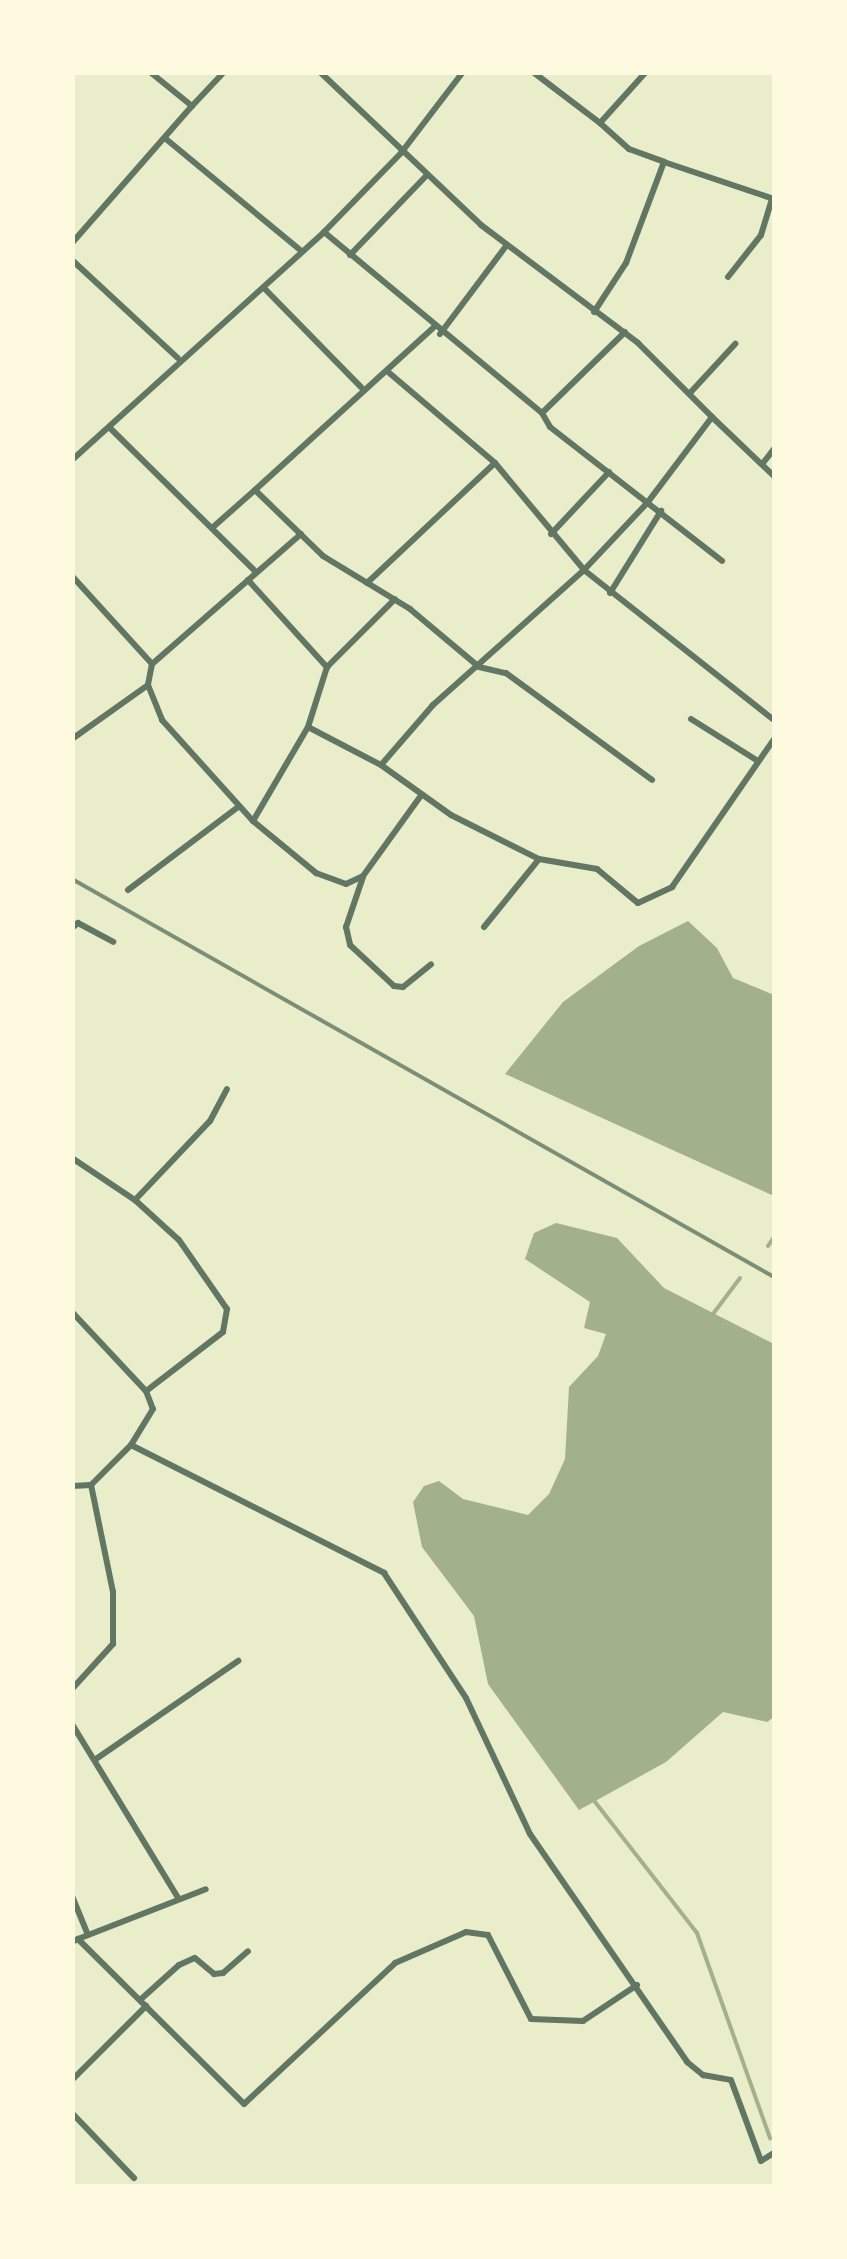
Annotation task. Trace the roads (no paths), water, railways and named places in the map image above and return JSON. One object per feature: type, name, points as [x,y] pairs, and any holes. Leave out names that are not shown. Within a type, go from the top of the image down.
[{"type":"street","points":[[150,72],[192,106]]},
{"type":"street","points":[[72,243],[224,72]]},
{"type":"street","points":[[320,72],[402,153],[506,246],[625,332],[774,476]]},
{"type":"street","points":[[72,460],[111,429],[178,358],[264,288],[299,249],[324,232],[402,153],[463,72]]},
{"type":"street","points":[[534,72],[629,149],[773,198],[762,236],[728,277]]},
{"type":"street","points":[[600,123],[646,72]]},
{"type":"street","points":[[166,139],[299,249]]},
{"type":"street","points":[[594,312],[626,262],[664,162]]},
{"type":"street","points":[[350,255],[427,175]]},
{"type":"street","points":[[324,232],[437,331],[542,413],[550,427],[722,561]]},
{"type":"street","points":[[212,528],[362,387],[437,331],[506,246]]},
{"type":"street","points":[[72,260],[178,358]]},
{"type":"street","points":[[264,288],[362,387]]},
{"type":"street","points":[[542,413],[625,332]]},
{"type":"street","points":[[690,393],[735,344]]},
{"type":"street","points":[[387,371],[496,464],[584,570],[774,720]]},
{"type":"street","points":[[381,765],[433,705],[584,570],[648,502],[712,417]]},
{"type":"street","points":[[111,429],[254,571]]},
{"type":"street","points":[[762,463],[774,448]]},
{"type":"street","points":[[367,583],[496,464]]},
{"type":"street","points":[[552,534],[609,472]]},
{"type":"street","points":[[255,490],[323,556],[395,600],[479,666],[506,673],[652,780]]},
{"type":"street","points":[[610,593],[661,511]]},
{"type":"street","points":[[301,534],[254,571],[152,664],[148,686],[162,720],[253,821],[316,873],[346,884],[364,876]]},
{"type":"street","points":[[72,576],[76,586],[152,664]]},
{"type":"street","points":[[248,580],[327,667]]},
{"type":"street","points":[[253,821],[308,727],[327,667],[395,600]]},
{"type":"street","points":[[73,738],[148,686]]},
{"type":"street","points":[[692,719],[758,761]]},
{"type":"street","points":[[308,727],[381,765],[420,797],[539,858],[597,869],[638,903],[660,895],[774,739]]},
{"type":"street","points":[[420,797],[364,876],[346,927],[350,945],[394,986],[430,964]]},
{"type":"street","points":[[128,890],[238,807]]},
{"type":"street","points":[[484,927],[539,858]]},
{"type":"street","points":[[72,928],[78,924],[112,942]]},
{"type":"street","points":[[135,1200],[210,1121],[228,1089]]},
{"type":"street","points":[[72,1158],[135,1200],[179,1240],[227,1308],[223,1332],[146,1391]]},
{"type":"street","points":[[72,1312],[146,1391],[152,1409],[132,1446],[91,1486],[72,1486]]},
{"type":"street","points":[[132,1446],[384,1573],[466,1698],[530,1834],[688,2062],[704,2075],[731,2080],[761,2161],[774,2153]]},
{"type":"street","points":[[72,1689],[113,1644],[113,1592],[91,1486]]},
{"type":"street","points":[[96,1759],[238,1662]]},
{"type":"street","points":[[72,1724],[179,1900]]},
{"type":"street","points":[[206,1889],[75,1940],[244,2104],[395,1963],[466,1932],[488,1934],[531,2020],[583,2022],[637,1985]]},
{"type":"street","points":[[72,1896],[88,1935]]},
{"type":"street","points":[[72,2080],[179,1964],[194,1958],[214,1974],[223,1973],[248,1952]]},
{"type":"street","points":[[72,2113],[134,2178]]},
{"type":"waterway","points":[[768,1246],[774,1237]]},
{"type":"waterway","points":[[713,1314],[740,1278]]},
{"type":"waterway","points":[[592,1798],[697,1933],[770,2138]]},
{"type":"railway","points":[[72,879],[774,1277]]}]
